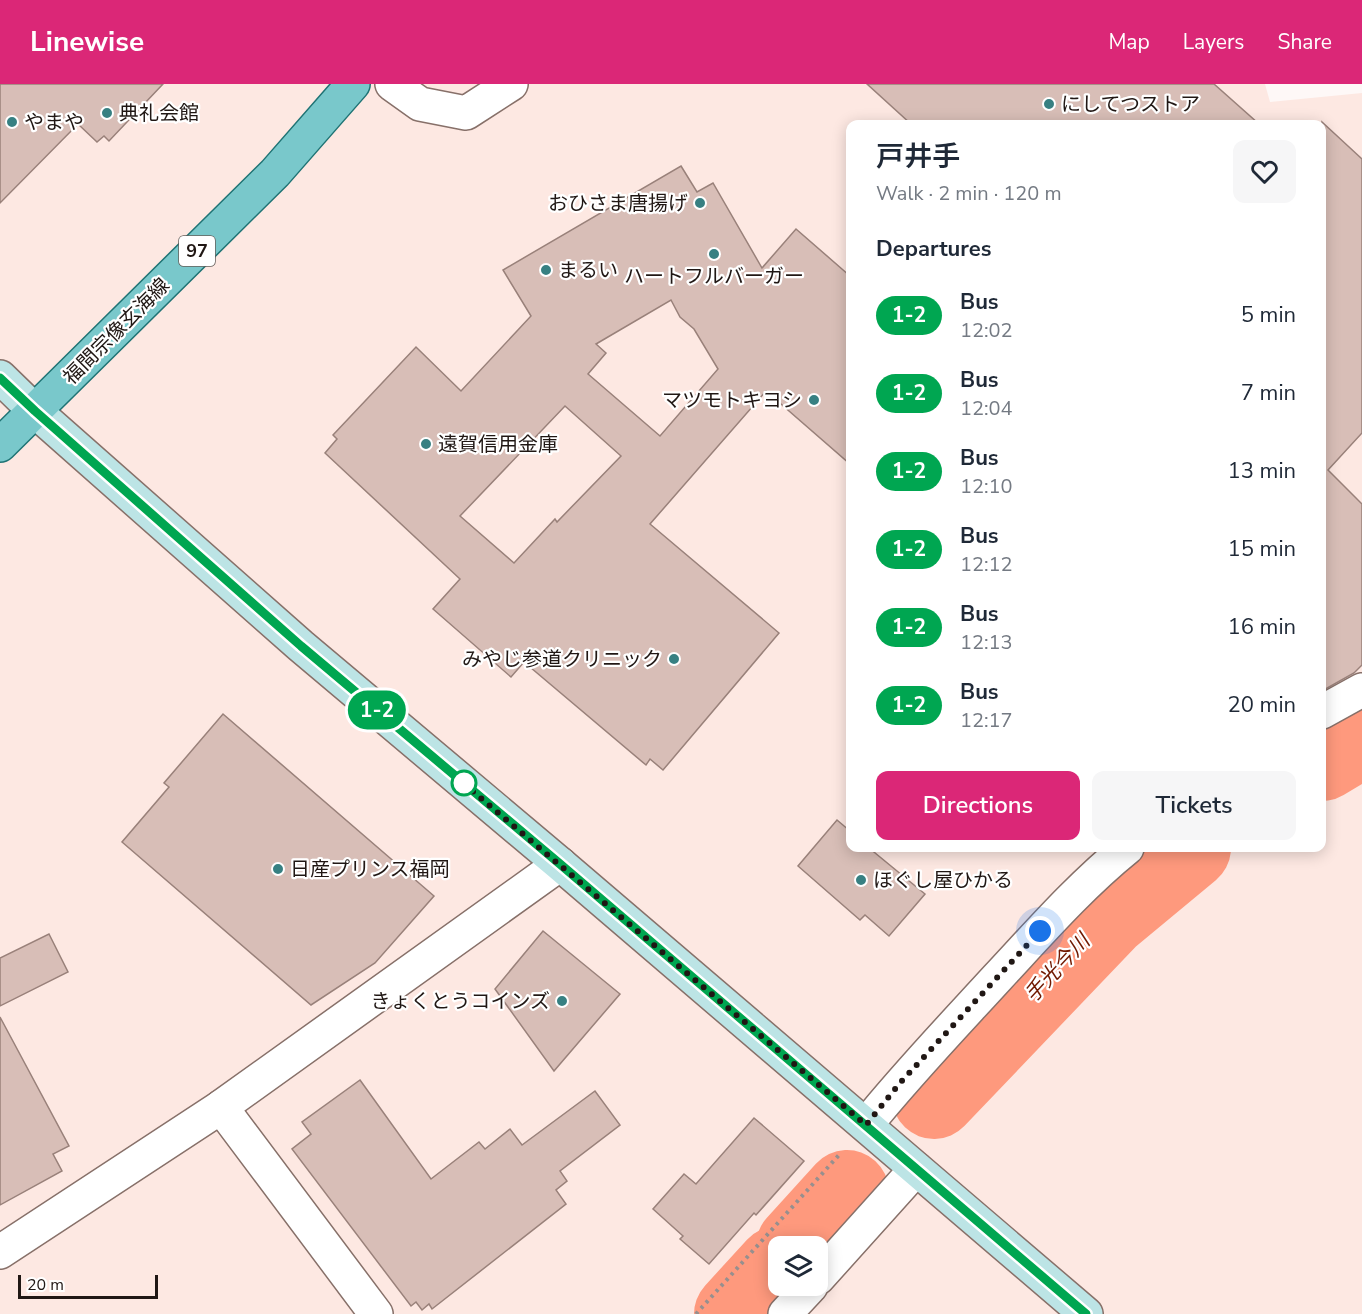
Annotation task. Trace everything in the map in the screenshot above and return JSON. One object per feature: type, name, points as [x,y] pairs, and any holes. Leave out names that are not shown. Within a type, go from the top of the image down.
[{"type":"main road","name":"福間宗像玄海線","points":[[0,445],[275,173],[353,84]]},
{"type":"main road","points":[[0,377],[35,411],[301,646],[560,864],[1086,1314]]},
{"type":"street","points":[[392,84],[420,104],[466,113],[511,84]]},
{"type":"street","points":[[1326,710],[1362,690]]},
{"type":"street","points":[[866,1125],[900,1083],[1040,931],[1122,852]]},
{"type":"street","points":[[0,1252],[221,1107],[560,864]]},
{"type":"street","points":[[221,1107],[375,1314]]},
{"type":"street","points":[[828,1267],[916,1169]]},
{"type":"street","points":[[785,1314],[802,1296]]},
{"type":"path","points":[[696,1314],[866,1125]]},
{"type":"shaded area","points":[[0,84],[1265,84],[1270,102],[1362,93],[1362,1314],[0,1314]]},
{"type":"building","points":[[0,84],[163,84],[109,141],[104,136],[97,142],[78,124],[0,203]]},
{"type":"building","name":"にしてつストア","points":[[867,84],[1214,84],[1254,120],[907,120]]},
{"type":"building","points":[[1326,126],[1362,159],[1362,433],[1328,470],[1362,504],[1362,665],[1354,673],[1326,689]]},
{"type":"building","points":[[681,166],[697,192],[713,183],[762,268],[796,229],[846,273],[846,461],[766,391],[650,524],[779,633],[663,770],[650,759],[646,765],[524,662],[511,677],[433,609],[460,579],[325,453],[337,439],[333,435],[416,347],[461,391],[531,316],[503,270]],"holes":[[[671,300],[680,317],[694,329],[718,369],[660,436],[588,374],[606,353],[596,344]],[[565,406],[621,456],[557,522],[555,519],[514,563],[460,516]]]},
{"type":"building","name":"日産プリンス福岡","points":[[223,714],[434,896],[375,963],[311,1005],[122,842],[169,787],[164,783]]},
{"type":"building","name":"ほぐし屋ひかる","points":[[837,820],[846,828],[846,852],[874,852],[925,894],[889,936],[865,915],[860,920],[798,866]]},
{"type":"building","name":"きょくとうコインズ","points":[[543,931],[620,994],[554,1071],[495,989]]},
{"type":"building","points":[[49,934],[68,972],[0,1006],[0,958]]},
{"type":"building","points":[[0,1017],[69,1146],[53,1154],[62,1171],[0,1205]]},
{"type":"building","points":[[360,1080],[431,1179],[479,1142],[485,1149],[510,1129],[522,1145],[595,1091],[620,1125],[560,1171],[567,1181],[556,1190],[566,1204],[432,1309],[429,1304],[422,1310],[416,1302],[411,1306],[292,1149],[311,1134],[302,1122]]},
{"type":"building","points":[[754,1118],[804,1161],[709,1264],[680,1239],[683,1236],[653,1209],[684,1174],[696,1184]]},
{"type":"waterway","name":"手光今川","points":[[1326,757],[1362,735]]},
{"type":"waterway","name":"手光今川","points":[[934,1097],[1107,916],[1184,852]]},
{"type":"waterway","name":"手光今川","points":[[807,1236],[847,1192]]},
{"type":"waterway","name":"手光今川","points":[[736,1314],[768,1279]]},
{"type":"bus line","name":"1-2","points":[[0,378],[301,646],[560,864],[1086,1314]]},
{"type":"place","name":"にしてつストア","points":[[1049,104]]},
{"type":"place","name":"典礼会館","points":[[107,113]]},
{"type":"place","name":"やまや","points":[[12,122]]},
{"type":"place","name":"おひさま唐揚げ","points":[[700,203]]},
{"type":"place","name":"ハートフルバーガー","points":[[714,254]]},
{"type":"place","name":"まるい","points":[[546,270]]},
{"type":"place","name":"マツモトキヨシ","points":[[814,400]]},
{"type":"place","name":"遠賀信用金庫","points":[[426,444]]},
{"type":"place","name":"みやじ参道クリニック","points":[[674,659]]},
{"type":"place","name":"日産プリンス福岡","points":[[278,869]]},
{"type":"place","name":"ほぐし屋ひかる","points":[[861,880]]},
{"type":"place","name":"きょくとうコインズ","points":[[562,1001]]},
{"type":"route","points":[[464,783],[456,777],[866,1125],[900,1083],[1040,931]]}]
